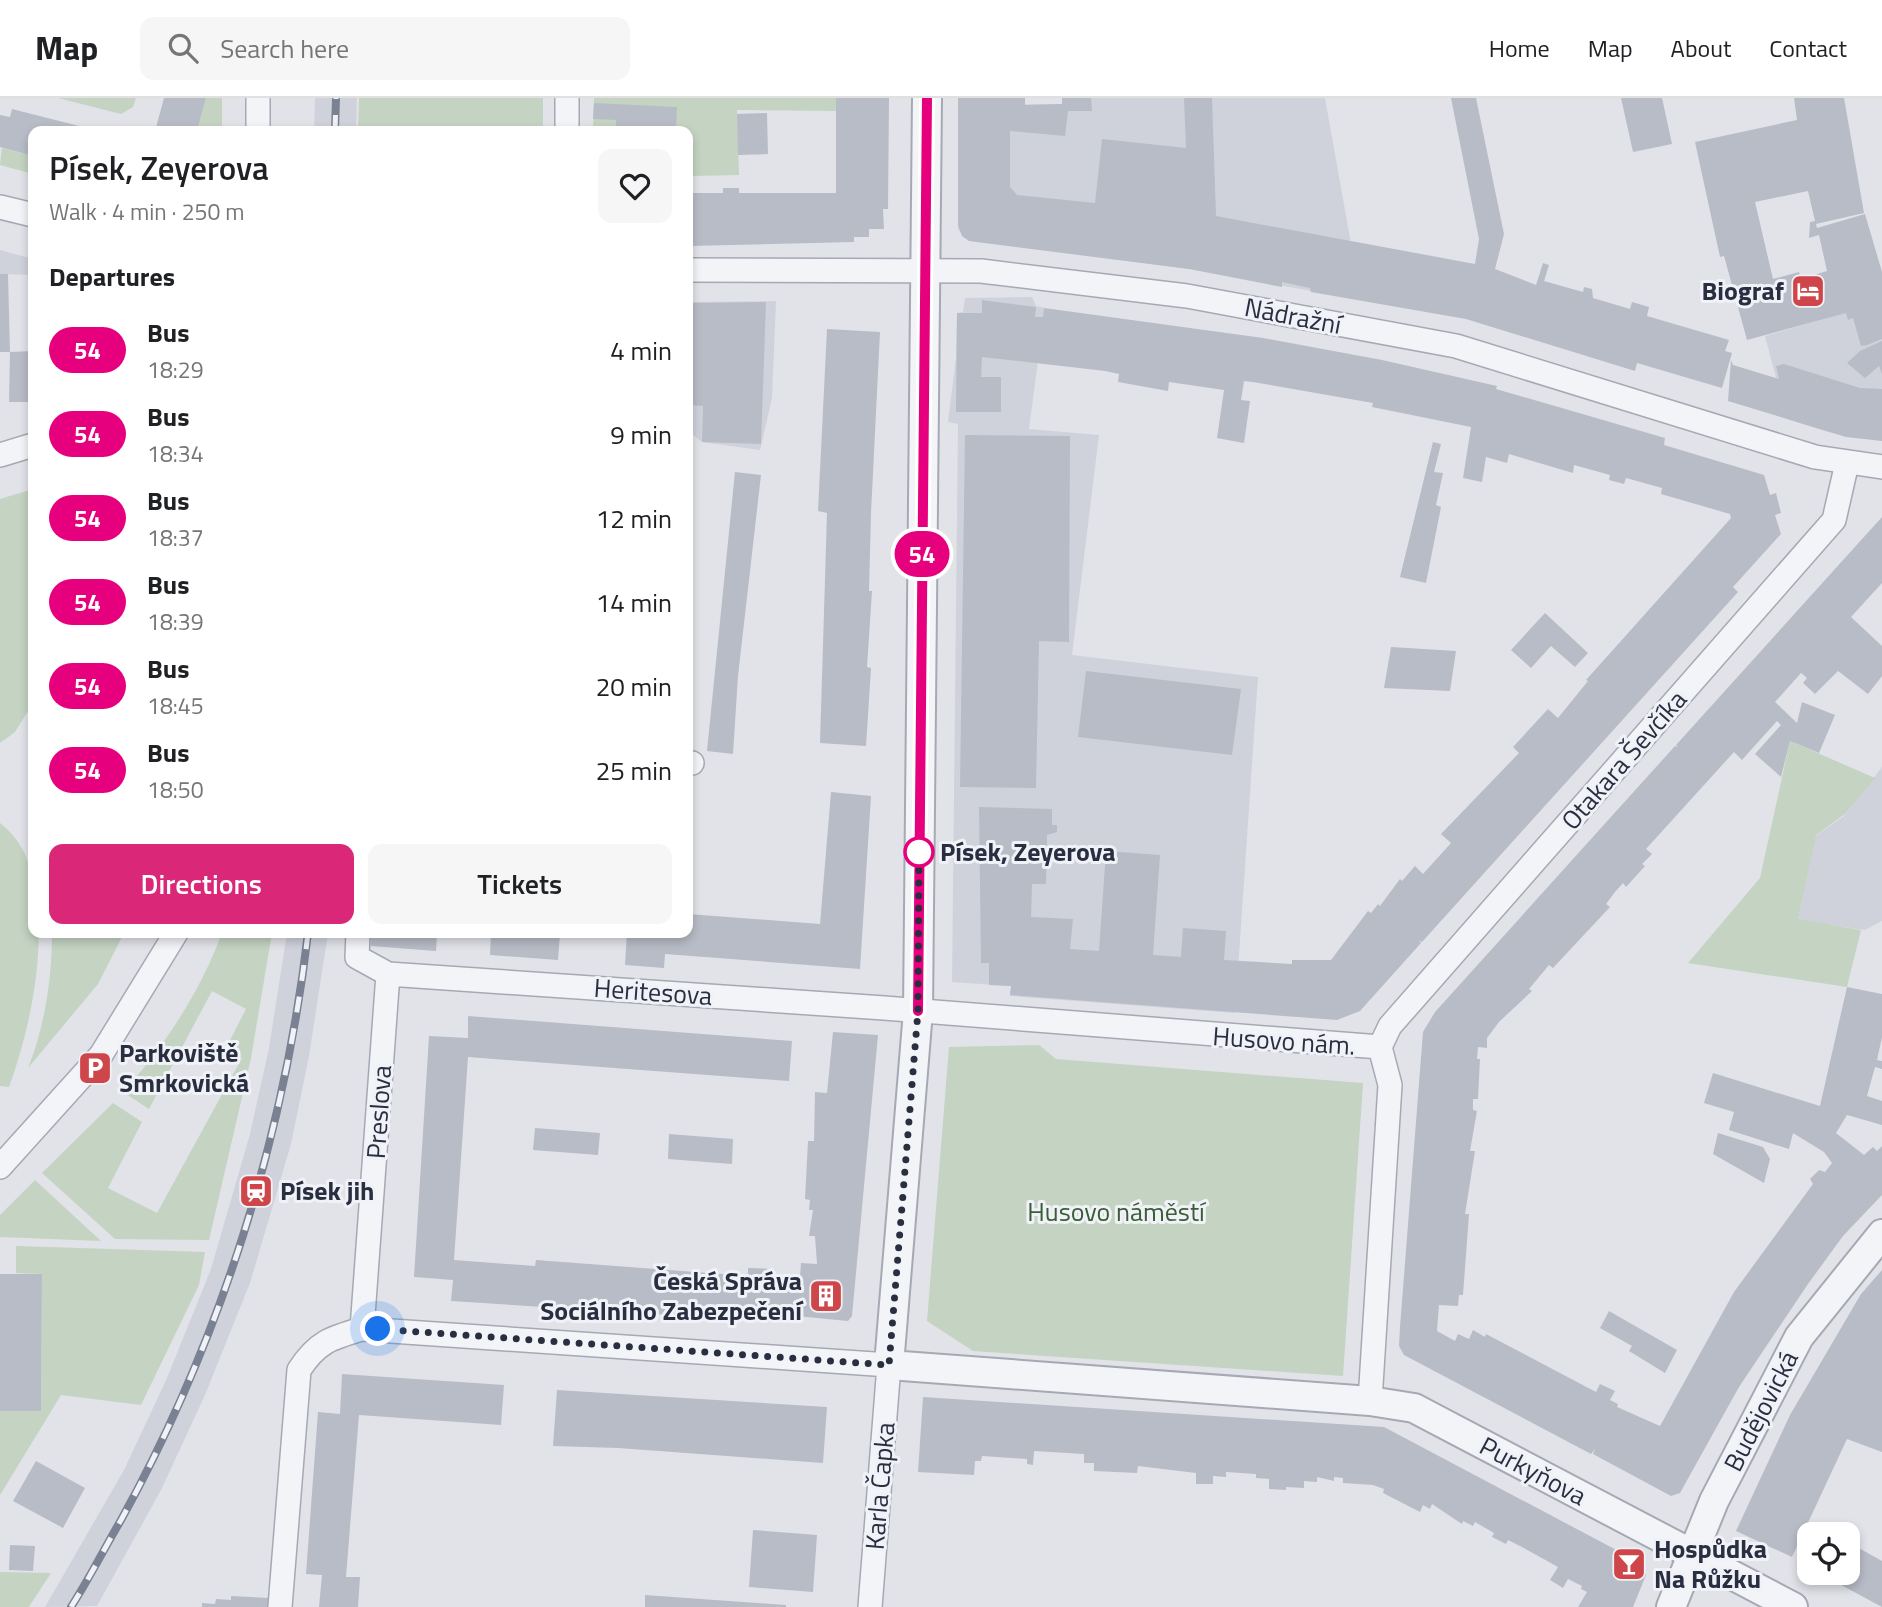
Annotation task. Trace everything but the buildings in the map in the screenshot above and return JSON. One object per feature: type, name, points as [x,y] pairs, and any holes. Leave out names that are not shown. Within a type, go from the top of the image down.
[{"type":"street","points":[[258,98],[258,126]]},
{"type":"street","points":[[567,98],[567,126]]},
{"type":"street","points":[[889,1365],[918,1011],[927,98]]},
{"type":"street","points":[[0,207],[28,214]]},
{"type":"street","name":"Nádražní","points":[[693,270],[981,271],[1187,296],[1455,346],[1777,445],[1847,463],[1882,467]]},
{"type":"street","points":[[0,455],[28,447]]},
{"type":"street","name":"Otakara Ševčíka","points":[[1380,1047],[1390,1027],[1834,520],[1847,463]]},
{"type":"street","points":[[0,1167],[101,1055],[173,938]]},
{"type":"street","points":[[358,938],[357,957],[388,974]]},
{"type":"street","name":"Heritesova","points":[[388,974],[918,1011]]},
{"type":"street","name":"Preslova","points":[[362,1329],[388,974]]},
{"type":"street","name":"Husovo nám.","points":[[918,1011],[1380,1047],[1390,1084],[1370,1401]]},
{"type":"street","name":"Budějovická","points":[[1671,1607],[1714,1501],[1799,1337],[1882,1234]]},
{"type":"street","points":[[280,1607],[299,1370],[311,1352],[331,1337],[362,1329],[1370,1401]]},
{"type":"street","name":"Karla Čapka","points":[[870,1607],[889,1365]]},
{"type":"street","name":"Purkyňova","points":[[1370,1401],[1414,1408],[1793,1607]]},
{"type":"shaded area","points":[[315,98],[357,98],[356,126],[314,126]]},
{"type":"shaded area","points":[[1062,98],[1325,98],[1361,300],[1190,269],[970,241],[958,229],[959,105],[1062,104]]},
{"type":"shaded area","points":[[0,250],[28,258],[28,275],[0,274]]},
{"type":"shaded area","points":[[1032,297],[1036,306],[1045,308],[1029,429],[1099,435],[1072,655],[1258,677],[1235,1013],[1010,996],[1011,986],[952,982],[958,424],[948,422],[956,358],[957,313],[963,312],[965,298]]},
{"type":"shaded area","points":[[776,301],[772,398],[760,450],[702,442],[693,435],[693,302]]},
{"type":"shaded area","points":[[1882,302],[1882,439],[1828,432],[1787,419],[1765,336]]},
{"type":"shaded area","points":[[1882,767],[1882,921],[1865,930],[1798,920],[1814,837],[1844,816]]},
{"type":"shaded area","points":[[286,938],[327,938],[309,1056],[291,1144],[250,1283],[205,1395],[161,1490],[97,1606],[45,1607],[124,1470],[167,1378],[211,1269],[250,1134],[269,1048]]},
{"type":"green space","points":[[58,98],[136,98],[133,107],[121,114]]},
{"type":"green space","points":[[206,98],[222,98],[222,126],[198,126]]},
{"type":"green space","points":[[359,98],[543,98],[543,126],[358,126]]},
{"type":"green space","points":[[594,98],[836,98],[836,111],[737,110],[739,175],[693,176],[693,126],[593,126]]},
{"type":"green space","points":[[2,148],[28,155],[28,173],[0,165]]},
{"type":"green space","points":[[28,491],[28,711],[15,732],[0,743],[0,499]]},
{"type":"green space","points":[[1790,741],[1875,778],[1845,814],[1816,835],[1798,919],[1861,930],[1847,987],[1688,963],[1760,878]]},
{"type":"green space","points":[[0,823],[21,847],[27,860],[28,938],[39,938],[30,1011],[21,1049],[9,1087],[0,1086]]},
{"type":"green space","points":[[52,938],[121,938],[98,984],[28,1068],[39,1036],[51,967]]},
{"type":"green space","points":[[220,938],[271,938],[251,1058],[209,1240],[115,1239],[42,1173],[113,1103],[142,1122],[108,1188],[157,1213],[242,1058],[226,1048],[246,1009],[212,991],[149,1109],[123,1092],[167,1037],[192,997]]},
{"type":"green space","name":"Husovo náměstí","points":[[1039,1045],[1056,1059],[1363,1083],[1343,1376],[973,1351],[927,1321],[949,1047]]},
{"type":"green space","points":[[35,1180],[101,1241],[0,1237],[0,1215]]},
{"type":"green space","points":[[16,1246],[205,1252],[199,1285],[141,1405],[61,1395],[0,1495],[0,1411],[41,1411],[42,1274],[16,1273]]},
{"type":"green space","points":[[0,1572],[51,1573],[29,1607],[0,1607]]},
{"type":"railway","points":[[335,126],[336,98]]},
{"type":"railway","points":[[71,1607],[157,1451],[218,1309],[265,1161],[283,1086],[307,938]]},
{"type":"bus line","name":"54","points":[[918,1011],[927,98]]},
{"type":"place","name":"Biograf","points":[[1808,291]]},
{"type":"place","name":"Písek, Zeyerova","points":[[919,852]]},
{"type":"place","name":"Parkoviště Smrkovická","points":[[95,1068]]},
{"type":"place","name":"Písek jih","points":[[256,1191]]},
{"type":"place","name":"Česká Správa Sociálního Zabezpečení","points":[[826,1296]]},
{"type":"place","name":"Hospůdka Na Růžku","points":[[1629,1564]]},
{"type":"route","points":[[378,1329],[889,1365],[918,1011],[919,852]]}]
